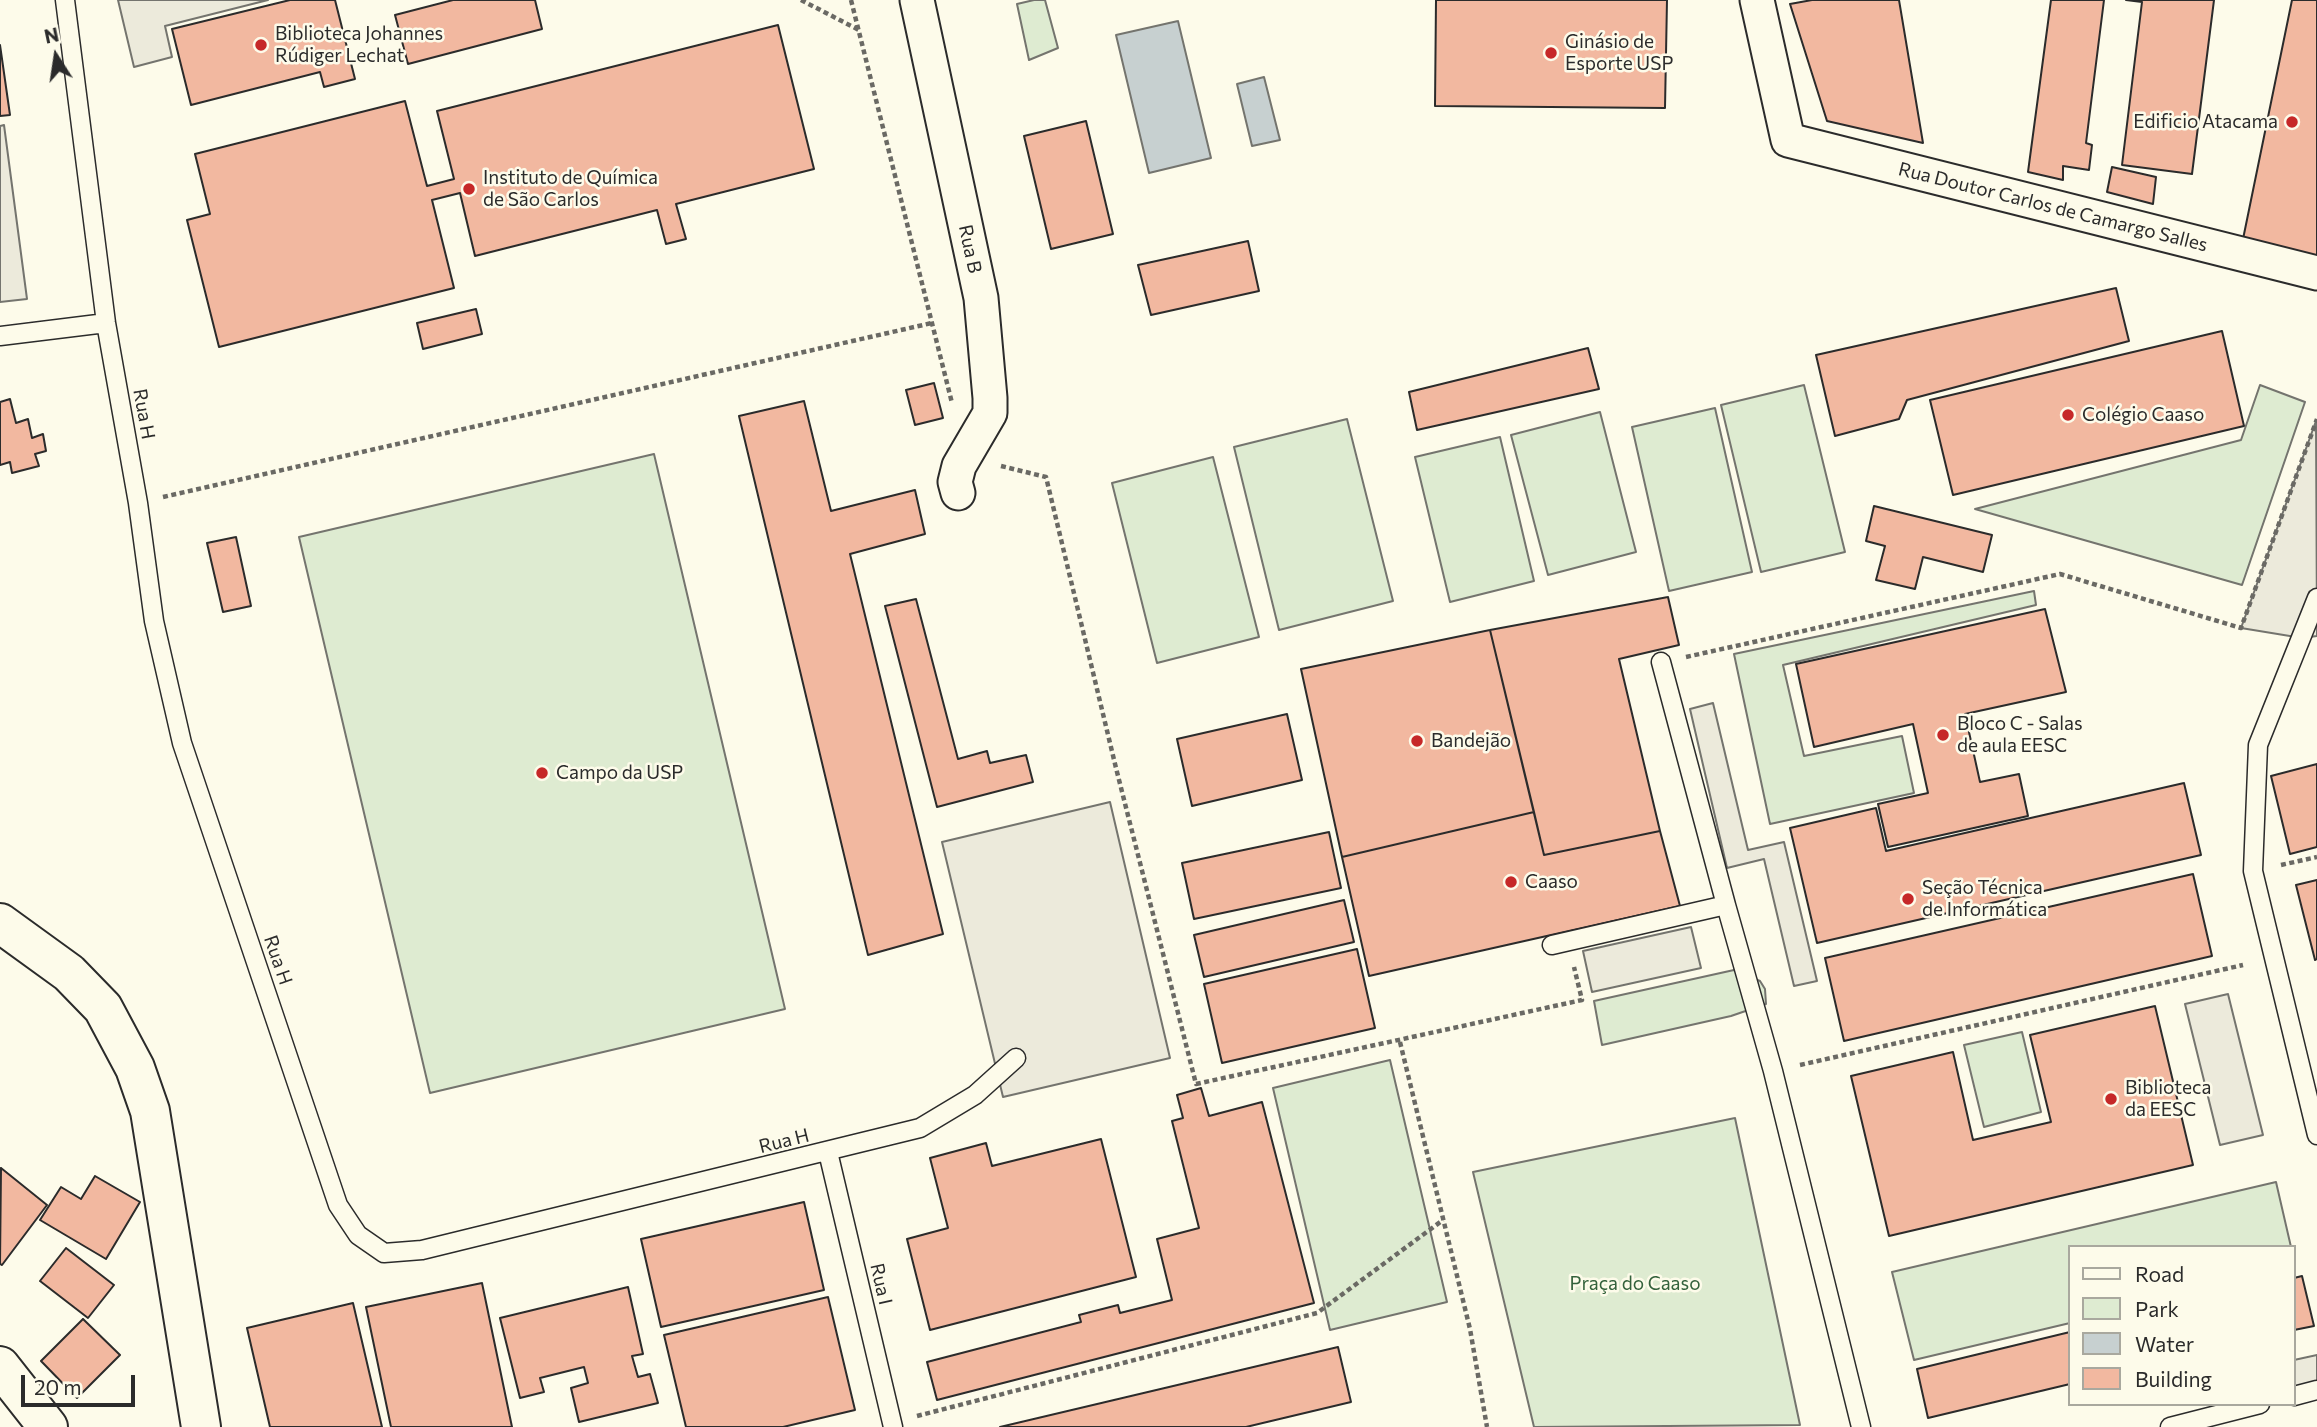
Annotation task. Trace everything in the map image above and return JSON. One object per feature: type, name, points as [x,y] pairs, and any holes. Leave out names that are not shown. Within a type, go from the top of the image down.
[{"type":"main road","points":[[0,923],[69,973],[103,1008],[135,1068],[150,1111],[201,1427]]},
{"type":"main road","points":[[0,1366],[48,1427]]},
{"type":"street","name":"Rua B","points":[[917,0],[981,298],[990,413],[979,428],[965,458],[956,482],[958,493]]},
{"type":"street","name":"Rua Doutor Carlos de Camargo Salles","points":[[1757,0],[1788,140],[2317,273]]},
{"type":"lane","name":"Rua H","points":[[65,0],[106,323],[138,503],[154,621],[182,743],[338,1205],[358,1236],[384,1253],[422,1250],[920,1128],[975,1095],[1016,1058]]},
{"type":"lane","points":[[0,336],[106,323]]},
{"type":"lane","points":[[2317,598],[2258,745],[2253,871],[2317,1135]]},
{"type":"lane","points":[[1661,662],[1773,1071],[1861,1427]]},
{"type":"lane","points":[[1560,944],[1639,932],[1726,905]]},
{"type":"lane","name":"Rua I","points":[[828,1152],[893,1425]]},
{"type":"lane","points":[[2296,1395],[2317,1390]]},
{"type":"lane","points":[[2170,1427],[2252,1406]]},
{"type":"path","points":[[800,0],[859,30]]},
{"type":"path","points":[[851,0],[965,458],[1046,477],[1115,768],[1196,1084],[1400,1042],[1582,1000],[1560,944]]},
{"type":"path","points":[[138,503],[932,323]]},
{"type":"path","points":[[1661,662],[2060,574],[2241,628],[2317,421]]},
{"type":"path","points":[[2253,871],[2317,857]]},
{"type":"path","points":[[1773,1071],[2243,965]]},
{"type":"path","points":[[1400,1042],[1470,1329],[1487,1427]]},
{"type":"path","points":[[893,1425],[1317,1313],[1443,1220]]},
{"type":"green space","points":[[1045,0],[1058,48],[1029,60],[1017,4]]},
{"type":"green space","points":[[1804,385],[1845,552],[1761,572],[1721,405]]},
{"type":"green space","points":[[2260,385],[2305,402],[2242,585],[1975,509],[2241,440]]},
{"type":"green space","points":[[1715,408],[1752,572],[1669,591],[1632,427]]},
{"type":"green space","points":[[1600,412],[1636,552],[1548,575],[1511,435]]},
{"type":"green space","points":[[1347,419],[1393,601],[1279,630],[1234,447]]},
{"type":"green space","points":[[1500,437],[1534,581],[1450,602],[1415,457]]},
{"type":"green space","name":"Campo da USP","points":[[654,454],[785,1009],[430,1093],[299,537]]},
{"type":"green space","points":[[1213,457],[1259,637],[1157,663],[1112,483]]},
{"type":"green space","points":[[2034,591],[2036,605],[1783,665],[1804,756],[1902,736],[1914,793],[1770,824],[1734,654]]},
{"type":"green space","points":[[1734,970],[1760,981],[1765,989],[1766,1004],[1731,1016],[1602,1045],[1594,1001]]},
{"type":"green space","points":[[2022,1032],[2041,1112],[1984,1127],[1964,1045]]},
{"type":"green space","points":[[1390,1060],[1447,1302],[1330,1330],[1273,1088]]},
{"type":"green space","name":"Praça do Caaso","points":[[1735,1118],[1800,1425],[1534,1427],[1473,1172]]},
{"type":"green space","points":[[2276,1182],[2291,1245],[2068,1245],[2068,1323],[1914,1360],[1892,1272]]},
{"type":"shaded area","points":[[118,0],[268,0],[165,26],[172,57],[134,67]]},
{"type":"shaded area","points":[[4,125],[27,299],[0,302],[0,126]]},
{"type":"shaded area","points":[[2316,421],[2317,636],[2302,638],[2241,628]]},
{"type":"shaded area","points":[[1713,703],[1748,850],[1784,842],[1817,981],[1794,986],[1764,859],[1727,868],[1690,709]]},
{"type":"shaded area","points":[[1110,802],[1170,1058],[1003,1097],[942,842]]},
{"type":"shaded area","points":[[1691,927],[1701,968],[1592,992],[1583,951]]},
{"type":"shaded area","points":[[2228,994],[2263,1135],[2220,1145],[2185,1004]]},
{"type":"shaded area","points":[[2317,1355],[2317,1398],[2296,1403],[2296,1360]]},
{"type":"water","points":[[1178,21],[1211,158],[1149,173],[1116,35]]},
{"type":"water","points":[[1264,77],[1280,140],[1252,146],[1237,84]]},
{"type":"building","name":"Biblioteca Johannes Rúdiger Lechat","points":[[290,0],[335,0],[355,79],[324,87],[320,72],[191,105],[172,29]]},
{"type":"building","points":[[453,0],[535,0],[542,29],[408,64],[395,15]]},
{"type":"building","name":"Ginásio de Esporte USP","points":[[1436,0],[1667,0],[1665,108],[1435,106]]},
{"type":"building","points":[[1812,0],[1899,0],[1923,143],[1827,121],[1790,4]]},
{"type":"building","points":[[2051,0],[2104,0],[2086,143],[2092,145],[2089,170],[2063,166],[2063,180],[2028,172]]},
{"type":"building","points":[[2126,0],[2214,0],[2192,174],[2122,165],[2142,2]]},
{"type":"building","name":"Edificio Atacama","points":[[2292,0],[2317,0],[2317,258],[2242,244]]},
{"type":"building","name":"Instituto de Química de São Carlos","points":[[778,25],[814,169],[676,204],[686,239],[666,244],[657,210],[475,256],[460,193],[432,200],[454,288],[219,347],[187,220],[210,214],[195,154],[405,101],[427,186],[454,179],[437,111]]},
{"type":"building","points":[[0,45],[10,115],[0,116]]},
{"type":"building","points":[[1086,121],[1113,234],[1051,249],[1024,136]]},
{"type":"building","points":[[2112,167],[2156,177],[2153,204],[2107,192]]},
{"type":"building","points":[[1248,241],[1259,291],[1151,315],[1138,265]]},
{"type":"building","points":[[2116,288],[2129,341],[1907,400],[1899,419],[1835,436],[1816,355]]},
{"type":"building","points":[[476,309],[482,334],[423,349],[417,323]]},
{"type":"building","points":[[2222,331],[2244,426],[1953,495],[1930,400]]},
{"type":"building","points":[[1588,348],[1599,389],[1417,430],[1409,392]]},
{"type":"building","points":[[934,383],[943,418],[915,425],[906,390]]},
{"type":"building","points":[[10,399],[16,423],[28,419],[32,438],[43,434],[46,451],[35,454],[39,466],[12,473],[10,462],[0,465],[0,402]]},
{"type":"building","points":[[804,401],[831,511],[915,490],[925,534],[850,554],[943,934],[868,955],[739,416]]},
{"type":"building","points":[[1874,506],[1992,535],[1983,572],[1923,557],[1915,589],[1876,580],[1885,546],[1866,541]]},
{"type":"building","points":[[236,537],[251,606],[223,612],[207,543]]},
{"type":"building","points":[[1668,597],[1679,645],[1619,659],[1660,831],[1544,855],[1490,630]]},
{"type":"building","points":[[916,599],[958,759],[987,751],[990,763],[1026,755],[1033,782],[937,807],[885,606]]},
{"type":"building","name":"Bloco C - Salas de aula EESC","points":[[2045,609],[2066,692],[1965,714],[1980,782],[2019,774],[2028,816],[1888,847],[1878,804],[1928,793],[1913,724],[1814,747],[1796,664]]},
{"type":"building","name":"Bandejão","points":[[1490,630],[1534,812],[1342,857],[1301,669]]},
{"type":"building","points":[[1287,714],[1302,780],[1192,806],[1177,739]]},
{"type":"building","points":[[2317,764],[2317,847],[2290,854],[2271,776]]},
{"type":"building","name":"Seção Técnica de Informática","points":[[2184,783],[2201,855],[1817,943],[1790,828],[1876,808],[1886,851]]},
{"type":"building","name":"Caaso","points":[[1534,812],[1544,855],[1660,831],[1680,906],[1369,976],[1342,857]]},
{"type":"building","points":[[1329,832],[1341,888],[1194,919],[1182,863]]},
{"type":"building","points":[[2193,874],[2212,956],[1844,1041],[1825,958]]},
{"type":"building","points":[[2317,880],[2317,959],[2315,960],[2296,885]]},
{"type":"building","points":[[1344,900],[1354,942],[1204,977],[1194,935]]},
{"type":"building","points":[[1357,949],[1375,1028],[1222,1063],[1204,984]]},
{"type":"building","name":"Biblioteca da EESC","points":[[2155,1006],[2193,1165],[1889,1236],[1851,1076],[1953,1052],[1973,1140],[2051,1122],[2030,1035]]},
{"type":"building","points":[[1201,1088],[1209,1116],[1262,1102],[1314,1303],[937,1400],[927,1362],[1081,1322],[1079,1315],[1118,1305],[1120,1313],[1172,1300],[1157,1239],[1199,1228],[1172,1121],[1183,1118],[1177,1095]]},
{"type":"building","points":[[1101,1139],[1136,1277],[930,1330],[907,1239],[948,1228],[930,1158],[986,1143],[992,1166]]},
{"type":"building","points":[[1,1168],[47,1205],[2,1265],[0,1264]]},
{"type":"building","points":[[95,1176],[140,1202],[106,1259],[40,1220],[61,1187],[81,1199]]},
{"type":"building","points":[[804,1202],[824,1290],[661,1327],[641,1239]]},
{"type":"building","points":[[66,1248],[114,1285],[88,1318],[40,1281]]},
{"type":"building","points":[[2302,1276],[2314,1326],[2296,1330],[2296,1278]]},
{"type":"building","points":[[482,1283],[512,1427],[391,1427],[366,1307]]},
{"type":"building","points":[[628,1287],[643,1354],[632,1356],[638,1377],[650,1374],[658,1403],[579,1422],[571,1388],[588,1383],[584,1367],[540,1378],[544,1392],[520,1398],[500,1318]]},
{"type":"building","points":[[828,1297],[855,1410],[783,1427],[686,1427],[664,1335]]},
{"type":"building","points":[[353,1303],[382,1427],[270,1427],[247,1328]]},
{"type":"building","points":[[83,1319],[120,1355],[77,1398],[41,1361]]},
{"type":"building","points":[[2068,1332],[2068,1384],[1928,1418],[1917,1369]]},
{"type":"building","points":[[1338,1347],[1351,1402],[1246,1427],[1000,1427]]},
{"type":"place","name":"Biblioteca Johannes Rúdiger Lechat","points":[[261,45]]},
{"type":"place","name":"Ginásio de Esporte USP","points":[[1551,53]]},
{"type":"place","name":"Edificio Atacama","points":[[2292,122]]},
{"type":"place","name":"Instituto de Química de São Carlos","points":[[469,189]]},
{"type":"place","name":"Colégio Caaso","points":[[2068,415]]},
{"type":"place","name":"Bloco C - Salas de aula EESC","points":[[1943,735]]},
{"type":"place","name":"Bandejão","points":[[1417,741]]},
{"type":"place","name":"Campo da USP","points":[[542,773]]},
{"type":"place","name":"Caaso","points":[[1511,882]]},
{"type":"place","name":"Seção Técnica de Informática","points":[[1908,899]]},
{"type":"place","name":"Biblioteca da EESC","points":[[2111,1099]]}]
